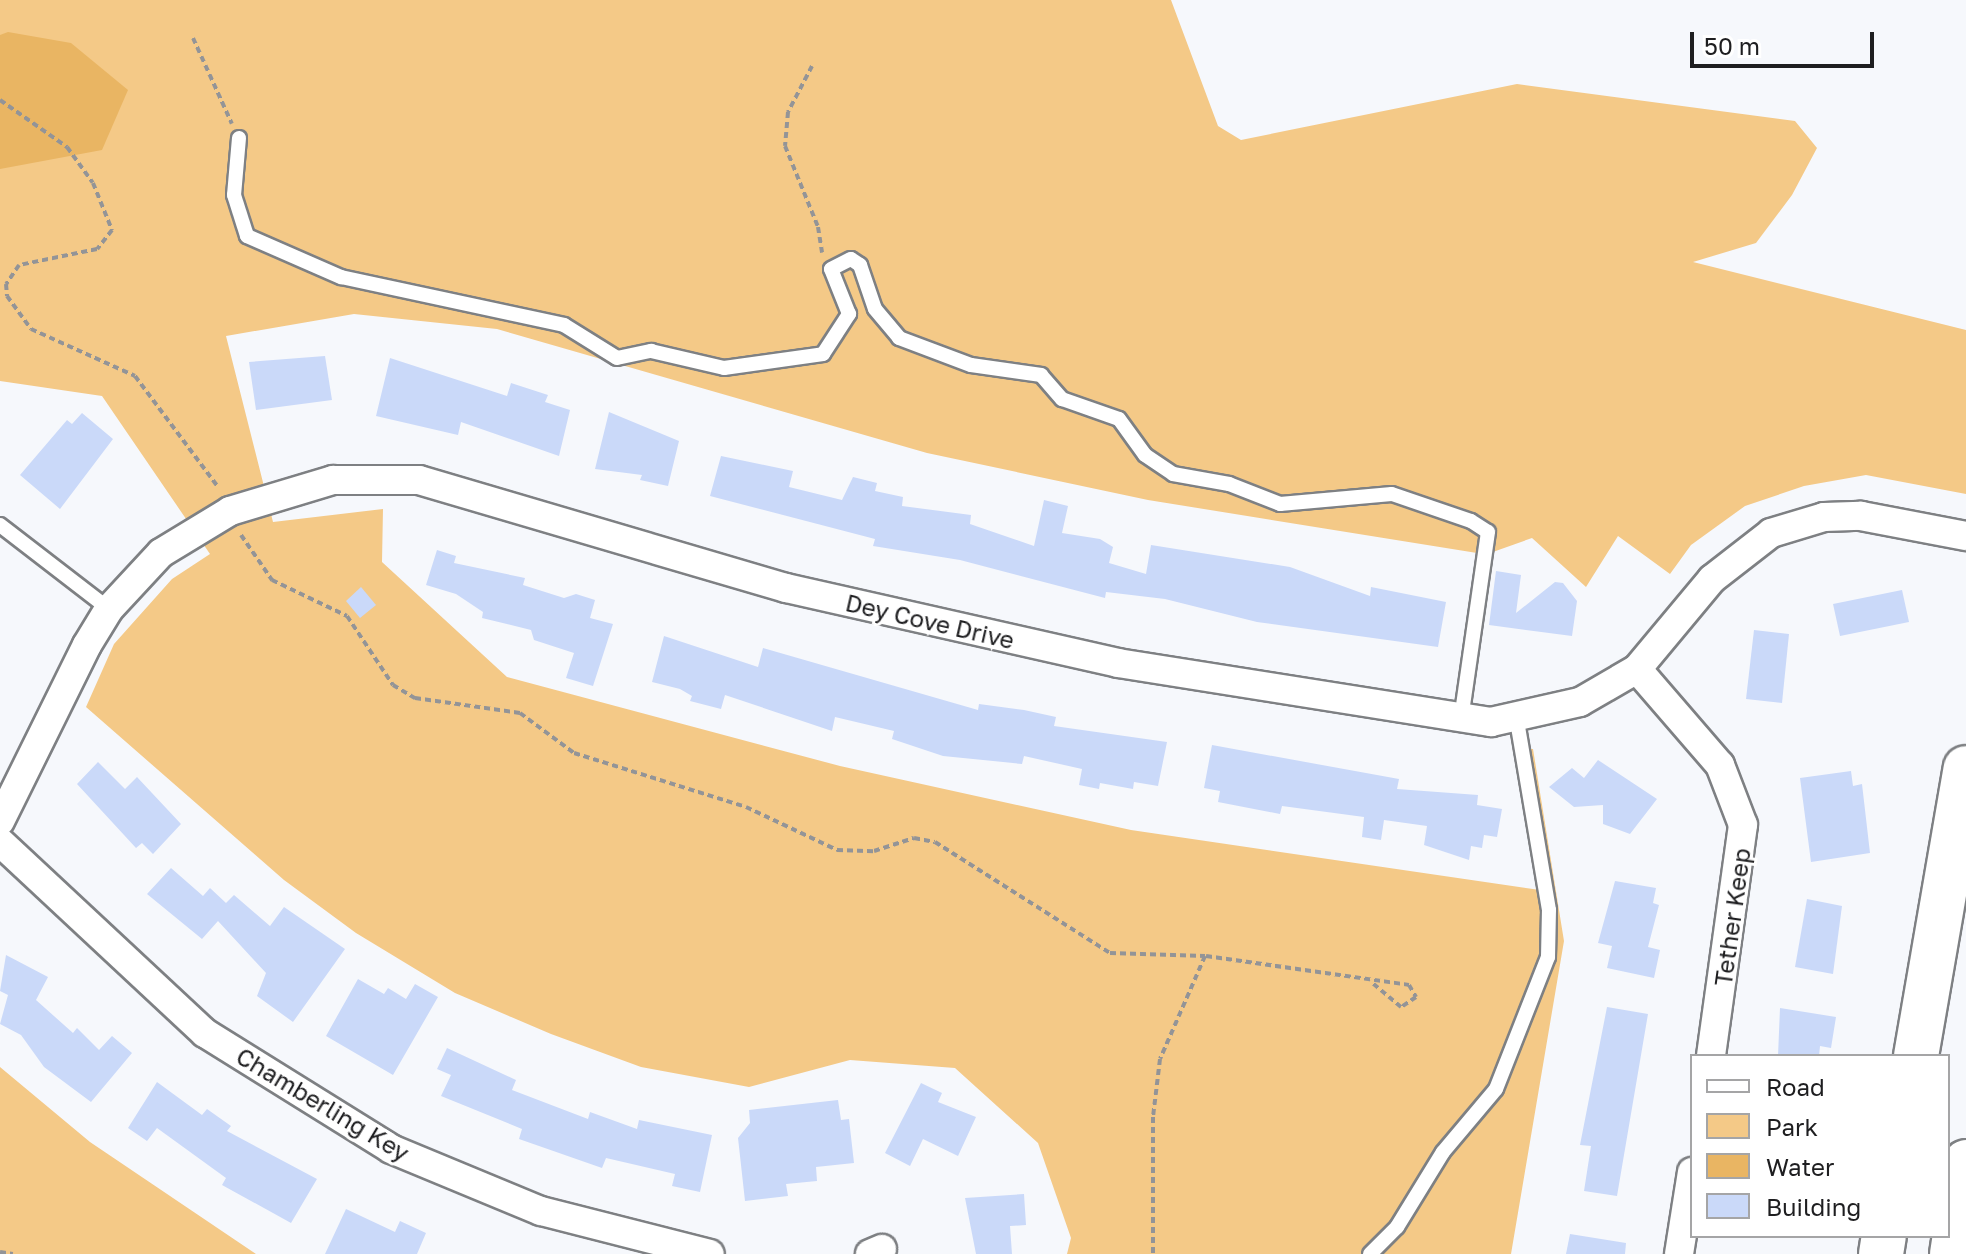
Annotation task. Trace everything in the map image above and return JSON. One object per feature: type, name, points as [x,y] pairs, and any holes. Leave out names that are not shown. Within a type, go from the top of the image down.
[{"type":"main road","points":[[1916,1054],[1966,768]]},
{"type":"main road","points":[[1952,1254],[1966,1162]]},
{"type":"street","name":"Dey Cove Drive","points":[[0,821],[109,609],[161,553],[230,511],[333,480],[419,480],[786,588],[1118,663],[1461,720],[1517,721],[1580,702],[1637,669],[1712,579],[1771,533],[1824,517],[1861,516],[1966,536]]},
{"type":"street","name":"Tether Keep","points":[[1637,669],[1720,765],[1743,825],[1711,1054]]},
{"type":"street","name":"Chamberling Key","points":[[0,842],[205,1033],[391,1149],[541,1211],[710,1254]]},
{"type":"street","points":[[1679,1254],[1690,1185]]},
{"type":"lane","points":[[239,138],[234,195],[247,236],[341,277],[564,325],[617,358],[651,351],[724,368],[800,360],[830,349],[849,314],[831,269],[851,259],[860,265],[875,309],[899,338],[971,365],[1041,375],[1062,399],[1119,419],[1145,455],[1173,474],[1229,484],[1280,504],[1392,494],[1471,521],[1488,532],[1461,720]]},
{"type":"lane","points":[[0,525],[109,609]]},
{"type":"lane","points":[[1370,1254],[1397,1227],[1443,1152],[1496,1089],[1548,957],[1549,910],[1517,721]]},
{"type":"path","points":[[193,38],[239,138]]},
{"type":"path","points":[[812,66],[788,112],[785,146],[818,227],[821,252]]},
{"type":"path","points":[[0,100],[67,147],[111,224],[111,237],[97,249],[19,265],[10,272],[7,296],[31,329],[135,376],[230,511],[260,569],[347,616],[393,685],[415,698],[520,713],[574,753],[746,807],[837,850],[874,851],[914,838],[935,842],[1110,953],[1205,956],[1409,985],[1416,997],[1401,1007],[1370,981]]},
{"type":"path","points":[[1153,1254],[1153,1117],[1160,1059],[1205,956]]},
{"type":"path","points":[[0,1252],[13,1254]]},
{"type":"green space","points":[[0,0],[1171,0],[1218,126],[1241,140],[1517,84],[1795,121],[1817,148],[1792,195],[1756,243],[1693,262],[1966,330],[1966,494],[1866,475],[1804,486],[1745,506],[1691,545],[1670,574],[1618,536],[1586,587],[1532,538],[1490,553],[1473,690],[1458,685],[1477,553],[1148,500],[927,453],[497,329],[354,314],[226,336],[273,522],[383,509],[382,562],[507,677],[840,766],[1131,830],[1540,890],[1517,748],[1533,749],[1564,941],[1511,1254],[1067,1254],[1071,1238],[1038,1143],[955,1068],[850,1060],[749,1087],[641,1067],[551,1034],[455,993],[356,933],[284,880],[86,707],[114,644],[172,579],[210,554],[102,396],[0,381]]},
{"type":"green space","points":[[0,1067],[90,1142],[256,1254],[0,1254]]},
{"type":"water","points":[[8,32],[71,43],[128,90],[102,150],[0,169],[0,35]]},
{"type":"building","points":[[325,356],[332,400],[256,410],[249,362]]},
{"type":"building","points":[[390,358],[507,396],[511,383],[548,395],[545,402],[570,410],[559,456],[461,422],[458,435],[376,416]]},
{"type":"building","points":[[609,412],[679,441],[668,486],[640,480],[642,475],[595,469]]},
{"type":"building","points":[[82,413],[113,439],[60,509],[20,475],[67,420],[72,424]]},
{"type":"building","points":[[721,456],[793,471],[789,487],[842,500],[853,477],[877,483],[875,491],[903,497],[902,506],[971,515],[970,524],[1034,546],[1044,500],[1068,506],[1062,533],[1100,539],[1113,547],[1109,563],[1146,574],[1151,545],[1290,567],[1370,596],[1371,587],[1446,602],[1438,647],[1257,622],[1165,599],[1106,592],[1105,598],[960,560],[873,546],[875,539],[710,496]]},
{"type":"building","points":[[437,550],[456,556],[454,563],[525,578],[523,585],[564,598],[576,594],[595,600],[590,618],[613,624],[593,686],[566,678],[574,653],[534,640],[531,630],[482,618],[483,612],[456,594],[426,585]]},
{"type":"building","points":[[1496,571],[1521,575],[1516,613],[1555,582],[1563,583],[1577,601],[1572,636],[1489,625]]},
{"type":"building","points":[[361,587],[376,605],[360,618],[346,601]]},
{"type":"building","points":[[1902,590],[1909,622],[1840,636],[1833,604]]},
{"type":"building","points":[[1754,630],[1789,634],[1782,703],[1746,699]]},
{"type":"building","points":[[664,636],[758,667],[763,648],[978,710],[979,704],[1024,710],[1056,717],[1054,726],[1167,742],[1158,786],[1134,782],[1133,789],[1100,783],[1099,789],[1079,785],[1082,769],[1024,756],[1022,764],[943,756],[892,739],[894,731],[835,717],[832,731],[725,695],[721,709],[690,701],[692,696],[680,689],[652,682]]},
{"type":"building","points":[[1212,745],[1399,779],[1397,789],[1478,795],[1477,805],[1502,809],[1497,837],[1484,835],[1482,848],[1471,846],[1469,860],[1424,845],[1427,826],[1384,820],[1381,840],[1362,837],[1364,817],[1282,806],[1280,814],[1218,802],[1220,791],[1204,788]]},
{"type":"building","points":[[1598,760],[1657,799],[1630,834],[1603,824],[1603,805],[1574,807],[1549,787],[1572,768],[1584,778]]},
{"type":"building","points":[[98,762],[125,789],[137,777],[181,824],[153,854],[142,843],[136,848],[77,784]]},
{"type":"building","points":[[1851,771],[1853,786],[1862,784],[1870,853],[1811,862],[1800,778]]},
{"type":"building","points":[[171,868],[203,896],[210,888],[226,903],[234,895],[270,926],[284,907],[345,949],[293,1022],[257,996],[266,973],[218,921],[202,939],[147,894]]},
{"type":"building","points":[[1615,881],[1656,888],[1653,903],[1659,905],[1648,947],[1660,950],[1654,978],[1607,968],[1612,946],[1598,943]]},
{"type":"building","points":[[1807,899],[1842,906],[1833,974],[1795,967]]},
{"type":"building","points":[[6,955],[48,977],[36,1000],[73,1033],[77,1028],[99,1050],[112,1036],[132,1053],[91,1102],[44,1067],[21,1035],[0,1024],[8,995],[0,991]]},
{"type":"building","points":[[358,979],[384,994],[388,988],[406,999],[415,984],[438,997],[393,1075],[326,1036]]},
{"type":"building","points":[[1607,1007],[1648,1014],[1617,1196],[1584,1191],[1591,1146],[1580,1145]]},
{"type":"building","points":[[1780,1008],[1836,1017],[1831,1048],[1820,1046],[1819,1054],[1778,1054]]},
{"type":"building","points":[[447,1048],[516,1080],[512,1090],[588,1119],[590,1112],[637,1129],[639,1120],[712,1135],[700,1192],[672,1186],[675,1174],[606,1158],[602,1168],[519,1139],[522,1129],[441,1096],[451,1075],[437,1069]]},
{"type":"building","points":[[157,1082],[202,1115],[207,1109],[231,1126],[227,1131],[317,1179],[291,1223],[222,1185],[226,1178],[157,1128],[147,1141],[128,1128]]},
{"type":"building","points":[[921,1083],[942,1093],[938,1102],[976,1117],[958,1156],[923,1139],[910,1166],[885,1153]]},
{"type":"building","points":[[838,1100],[841,1120],[849,1119],[854,1163],[816,1167],[817,1181],[786,1184],[788,1196],[745,1201],[738,1138],[750,1123],[749,1110]]},
{"type":"building","points":[[1024,1194],[1026,1225],[1010,1226],[1012,1254],[976,1254],[965,1198]]},
{"type":"building","points":[[346,1209],[395,1232],[400,1221],[426,1233],[417,1254],[325,1254]]},
{"type":"building","points":[[1570,1234],[1626,1243],[1625,1254],[1566,1254]]}]
